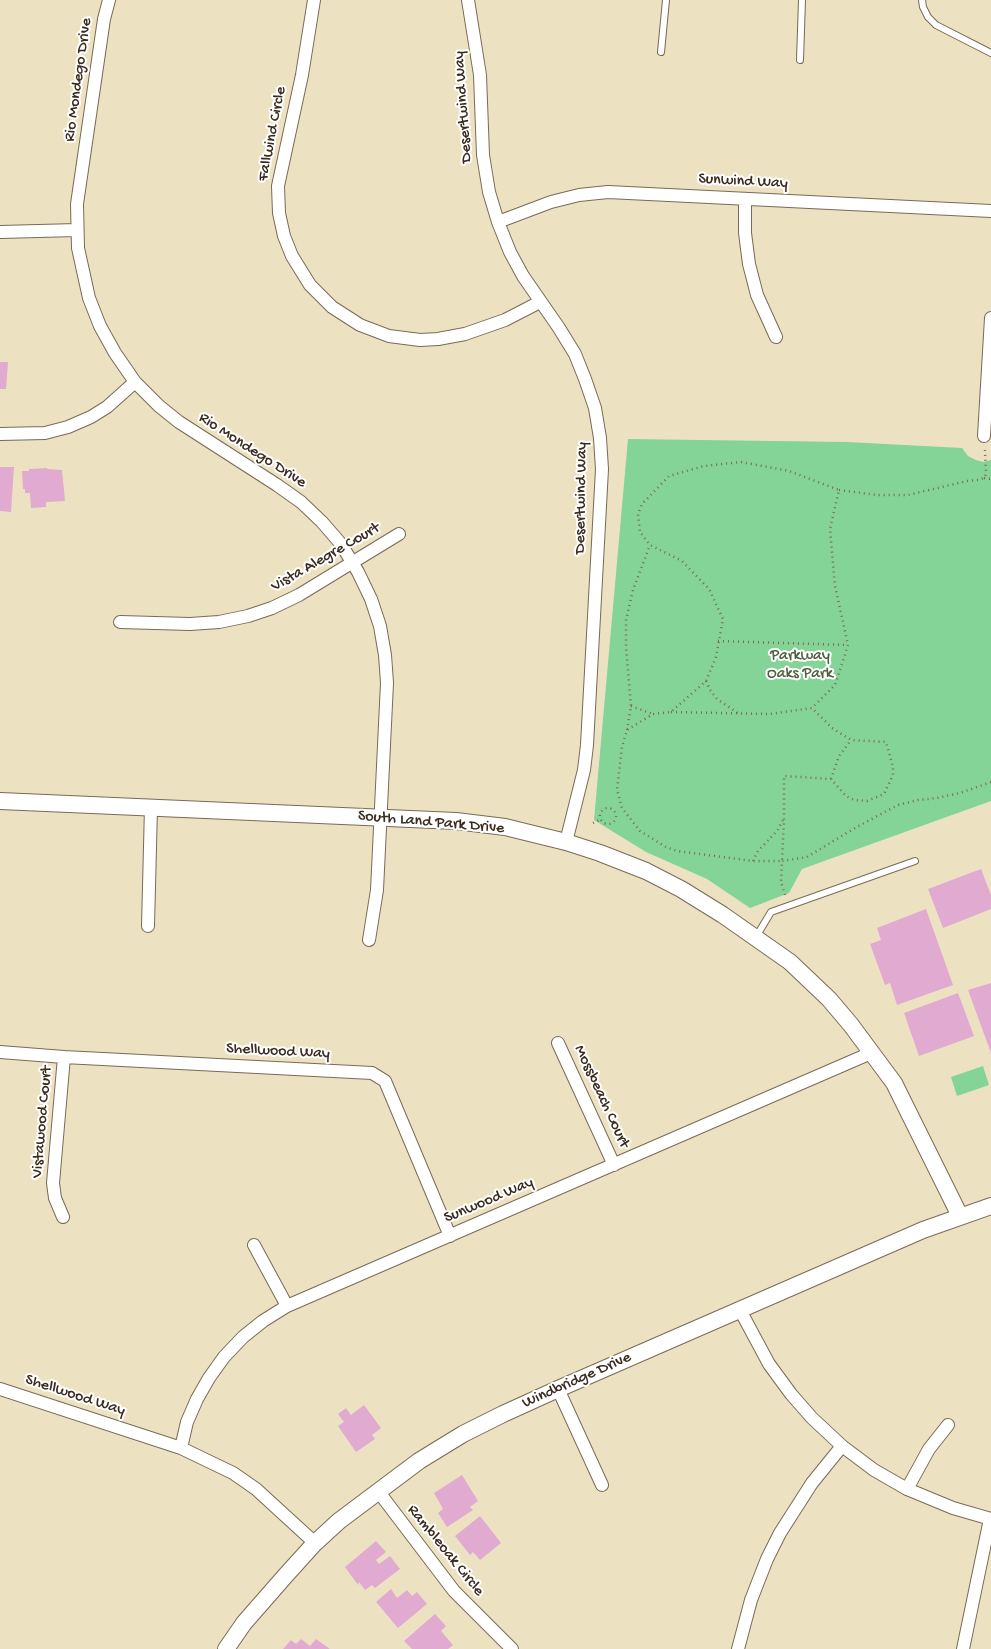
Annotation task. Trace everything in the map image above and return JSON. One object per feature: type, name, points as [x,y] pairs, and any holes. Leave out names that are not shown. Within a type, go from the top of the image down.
[{"type":"street","name":"Rio Mondego Drive","points":[[109,0],[104,19],[77,204],[77,230],[82,269],[89,298],[100,326],[114,353],[135,382],[159,406],[179,422],[301,502],[341,544],[371,599],[380,626],[385,654],[387,683],[377,890],[369,940]]},
{"type":"street","name":"Fallwind Circle","points":[[314,0],[302,75],[278,186],[279,213],[284,236],[292,256],[310,285],[332,307],[360,325],[389,336],[420,340],[465,334],[505,320],[540,302]]},
{"type":"street","name":"Desertwind Way","points":[[468,0],[480,75],[483,155],[489,192],[498,222],[510,252],[540,302],[575,354],[595,408],[600,438],[602,469],[587,745],[584,770],[566,842]]},
{"type":"street","name":"Sunwind Way","points":[[498,222],[551,202],[579,195],[608,192],[991,211]]},
{"type":"street","points":[[745,199],[745,233],[749,264],[757,295],[776,337]]},
{"type":"street","points":[[0,232],[77,230]]},
{"type":"street","points":[[984,436],[991,318]]},
{"type":"street","points":[[0,434],[45,433],[68,427],[91,417],[107,407],[135,382]]},
{"type":"street","name":"Vista Alegre Court","points":[[120,622],[190,624],[219,622],[248,616],[272,608],[299,595],[399,534]]},
{"type":"street","name":"South Land Park Drive","points":[[0,801],[456,821],[495,826],[566,842],[646,871],[681,889],[723,915],[790,962],[841,1013],[894,1083],[960,1216]]},
{"type":"street","points":[[148,926],[151,807]]},
{"type":"street","name":"Mossbeach Court","points":[[558,1043],[614,1165]]},
{"type":"street","name":"Shellwood Way","points":[[0,1052],[372,1073],[385,1082],[450,1236]]},
{"type":"street","name":"Sunwood Way","points":[[181,1448],[187,1422],[209,1378],[243,1337],[263,1321],[287,1306],[871,1053]]},
{"type":"street","name":"Vistawood Court","points":[[63,1217],[55,1198],[53,1183],[64,1057]]},
{"type":"street","name":"Windbridge Drive","points":[[226,1649],[244,1623],[316,1543],[339,1521],[419,1461],[463,1434],[558,1389],[923,1230],[991,1206]]},
{"type":"street","points":[[254,1244],[287,1306]]},
{"type":"street","points":[[740,1310],[769,1364],[791,1394],[812,1418],[842,1446],[874,1470],[907,1489],[953,1508],[990,1519],[962,1649]]},
{"type":"street","name":"Shellwood Way","points":[[0,1389],[181,1448],[233,1473],[256,1489],[316,1543]]},
{"type":"street","points":[[558,1389],[602,1485]]},
{"type":"street","points":[[907,1489],[929,1448],[948,1425]]},
{"type":"street","points":[[738,1649],[751,1600],[767,1559],[780,1533],[812,1483],[842,1446]]},
{"type":"street","name":"Rambleoak Circle","points":[[378,1491],[454,1591],[512,1649]]},
{"type":"lane","points":[[661,52],[666,0]]},
{"type":"lane","points":[[800,60],[802,0]]},
{"type":"lane","points":[[922,0],[928,17],[936,25],[991,54]]},
{"type":"lane","points":[[755,938],[771,912],[915,860]]},
{"type":"path","points":[[984,478],[986,474],[986,458]]},
{"type":"path","points":[[672,712],[706,681],[716,656],[723,619],[709,589],[682,561],[650,545],[640,532],[638,514],[642,504],[669,476],[704,466],[741,462],[789,471],[839,490],[877,495],[908,495],[984,478],[991,479]]},
{"type":"path","points":[[627,730],[653,714],[672,712],[770,714],[812,708],[835,685],[848,645],[835,586],[830,529],[839,490]]},
{"type":"path","points":[[650,545],[633,590],[626,620],[626,647],[631,706],[622,747],[617,790],[622,808],[640,831],[666,847],[688,853],[753,861],[782,861],[808,857],[855,828],[898,805],[960,793],[991,782]]},
{"type":"path","points":[[718,641],[848,645]]},
{"type":"path","points":[[706,681],[717,699],[739,714]]},
{"type":"path","points":[[631,706],[653,714]]},
{"type":"path","points":[[785,895],[781,882],[784,776],[831,779],[842,792],[854,800],[867,801],[884,794],[893,774],[886,742],[851,740],[832,728],[812,708]]},
{"type":"path","points":[[831,779],[839,756],[851,740]]},
{"type":"path","points":[[615,812],[622,808]]},
{"type":"path","points":[[601,819],[601,814],[604,810],[611,809],[615,812]]},
{"type":"path","points":[[601,819],[607,824],[612,823],[616,817],[615,812]]},
{"type":"path","points":[[593,823],[601,819]]},
{"type":"path","points":[[753,861],[758,850],[777,831],[784,819]]},
{"type":"green space","name":"Parkway Oaks Park","points":[[628,439],[847,442],[962,448],[968,456],[976,460],[983,462],[991,460],[991,801],[802,869],[789,893],[750,908],[707,879],[646,852],[594,820]]},
{"type":"green space","points":[[983,1066],[989,1085],[957,1096],[951,1077]]},
{"type":"building","points":[[0,362],[8,362],[6,389],[0,389]]},
{"type":"building","points":[[0,467],[14,467],[11,512],[0,511]]},
{"type":"building","points":[[47,468],[62,470],[65,501],[46,502],[46,507],[31,508],[30,493],[25,493],[25,489],[23,489],[22,471]]},
{"type":"building","points":[[981,869],[991,895],[991,909],[943,928],[928,889]]},
{"type":"building","points":[[926,909],[953,985],[897,1005],[890,983],[885,985],[870,944],[881,940],[877,928]]},
{"type":"building","points":[[991,983],[991,1053],[968,990]]},
{"type":"building","points":[[958,993],[974,1036],[919,1056],[904,1013]]},
{"type":"building","points":[[364,1405],[381,1428],[372,1435],[375,1439],[356,1452],[338,1426],[344,1422],[338,1414],[346,1408],[351,1415]]},
{"type":"building","points":[[462,1475],[478,1501],[470,1507],[473,1510],[447,1527],[438,1513],[443,1509],[434,1493]]},
{"type":"building","points":[[480,1516],[501,1543],[480,1560],[473,1552],[470,1555],[455,1536]]},
{"type":"building","points":[[376,1541],[386,1552],[376,1560],[379,1564],[390,1556],[400,1569],[375,1588],[372,1585],[365,1590],[359,1582],[358,1585],[345,1567]]},
{"type":"building","points":[[391,1589],[397,1598],[407,1590],[412,1596],[417,1592],[427,1604],[398,1628],[376,1602]]},
{"type":"building","points":[[435,1614],[446,1626],[441,1631],[453,1645],[448,1649],[412,1649],[404,1641]]},
{"type":"building","points":[[301,1639],[310,1646],[316,1639],[330,1649],[283,1649],[291,1640],[296,1644]]}]
